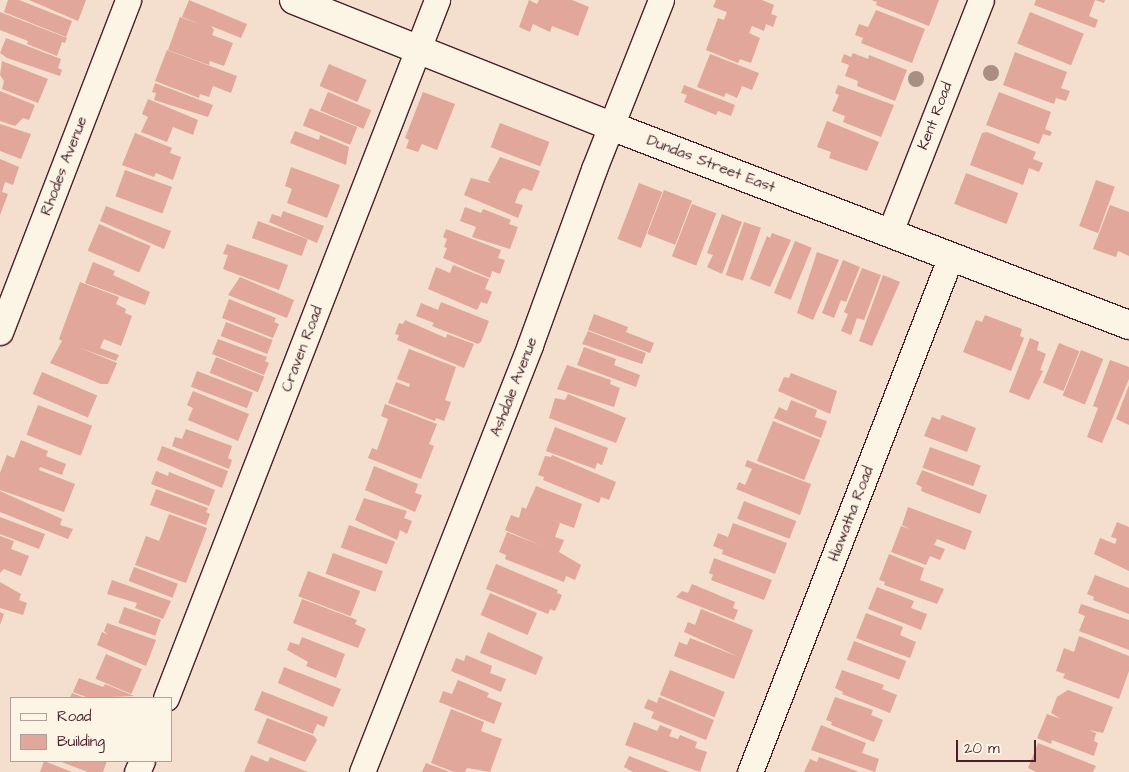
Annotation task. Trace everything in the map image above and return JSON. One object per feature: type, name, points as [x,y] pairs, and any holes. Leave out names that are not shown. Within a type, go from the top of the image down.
[{"type":"street","name":"Rhodes Avenue","points":[[0,332],[128,0]]},
{"type":"street","name":"Dundas Street East","points":[[294,0],[419,48],[611,126],[1129,325]]},
{"type":"street","name":"Craven Road","points":[[166,697],[437,0]]},
{"type":"street","name":"Ashdale Avenue","points":[[362,772],[530,345],[611,126],[661,0]]},
{"type":"street","name":"Kent Road","points":[[890,232],[981,0]]},
{"type":"street","name":"Hiawatha Road","points":[[750,772],[951,256]]},
{"type":"building","points":[[8,0],[19,0],[72,21],[66,37],[4,12]]},
{"type":"building","points":[[29,0],[86,0],[78,21]]},
{"type":"building","points":[[189,0],[247,24],[241,38],[211,26],[214,30],[212,35],[233,43],[224,66],[210,61],[209,65],[168,50],[180,17],[202,25],[182,17]]},
{"type":"building","points":[[529,0],[537,4],[539,0],[572,0],[589,7],[578,36],[552,26],[550,32],[533,24],[530,32],[519,27]]},
{"type":"building","points":[[716,0],[762,0],[774,5],[771,14],[777,16],[773,27],[766,24],[764,31],[752,26],[749,33],[760,38],[751,63],[740,59],[738,63],[706,50],[718,18],[724,20],[727,12],[713,7]]},
{"type":"building","points":[[871,0],[939,0],[929,26],[876,5],[877,2]]},
{"type":"building","points":[[1036,0],[1095,0],[1089,16],[1098,20],[1095,28],[1034,5]]},
{"type":"building","points":[[876,10],[925,29],[912,63],[861,43],[863,38],[855,35],[859,24],[868,27]]},
{"type":"building","points":[[0,12],[67,38],[65,43],[62,42],[57,56],[27,44],[28,41],[0,30]]},
{"type":"building","points":[[1030,12],[1084,34],[1071,65],[1017,44]]},
{"type":"building","points":[[6,38],[61,59],[58,68],[62,70],[60,76],[7,58],[0,53]]},
{"type":"building","points":[[167,50],[237,76],[231,93],[213,86],[209,97],[200,94],[199,98],[155,81]]},
{"type":"building","points":[[1015,52],[1067,72],[1061,88],[1070,91],[1066,101],[1056,98],[1054,104],[1003,85]]},
{"type":"building","points":[[853,53],[868,59],[869,55],[907,70],[895,101],[857,86],[858,81],[845,76],[849,65],[841,62],[844,54],[851,57]]},
{"type":"building","points":[[710,54],[759,73],[752,90],[742,86],[737,98],[726,93],[724,97],[697,87]]},
{"type":"building","points":[[2,61],[48,79],[38,103],[2,89],[4,81],[0,75]]},
{"type":"building","points":[[329,64],[367,80],[357,102],[320,86]]},
{"type":"building","points":[[155,83],[213,105],[208,117],[154,100],[156,93],[152,92]]},
{"type":"building","points":[[684,85],[735,105],[731,116],[718,111],[716,115],[684,102],[687,95],[681,93]]},
{"type":"building","points":[[838,85],[894,105],[881,137],[843,122],[845,116],[832,111],[839,95],[835,93]]},
{"type":"building","points":[[0,91],[35,105],[29,120],[23,118],[15,126],[0,121]]},
{"type":"building","points":[[328,92],[371,110],[363,129],[320,110]]},
{"type":"building","points":[[423,92],[455,104],[437,150],[422,144],[418,152],[406,148],[409,140],[405,138]]},
{"type":"building","points":[[999,92],[1051,112],[1045,129],[1052,132],[1050,136],[1043,134],[1039,144],[986,125]]},
{"type":"building","points":[[148,99],[198,120],[193,135],[173,127],[167,142],[141,132],[148,117],[142,114]]},
{"type":"building","points":[[310,108],[357,127],[350,145],[303,126]]},
{"type":"building","points":[[827,121],[879,142],[867,171],[829,158],[831,152],[817,147]]},
{"type":"building","points":[[500,123],[549,142],[540,166],[491,147]]},
{"type":"building","points":[[0,124],[31,134],[21,159],[0,151]]},
{"type":"building","points":[[295,131],[319,140],[320,135],[349,147],[346,165],[290,143]]},
{"type":"building","points":[[987,132],[1036,152],[1033,159],[1043,163],[1039,172],[1029,168],[1023,185],[970,165],[982,133]]},
{"type":"building","points":[[135,133],[172,148],[170,153],[181,157],[173,180],[156,173],[154,177],[122,165]]},
{"type":"building","points":[[500,157],[540,171],[532,191],[523,188],[519,192],[515,203],[523,205],[518,218],[464,195],[471,178],[491,183],[488,180]]},
{"type":"building","points":[[0,159],[19,167],[13,185],[5,182],[2,192],[8,194],[0,215]]},
{"type":"building","points":[[291,167],[340,185],[327,218],[287,203],[292,189],[285,186]]},
{"type":"building","points":[[125,170],[172,187],[162,213],[115,196]]},
{"type":"building","points":[[966,173],[1018,193],[1006,224],[954,204]]},
{"type":"building","points":[[1096,180],[1115,187],[1098,233],[1079,226]]},
{"type":"building","points":[[639,183],[662,192],[641,248],[617,239]]},
{"type":"building","points":[[664,190],[692,201],[675,245],[647,234]]},
{"type":"building","points":[[692,204],[716,213],[696,266],[672,256]]},
{"type":"building","points":[[1110,205],[1129,212],[1129,256],[1118,251],[1116,257],[1093,249]]},
{"type":"building","points":[[106,206],[171,231],[164,249],[100,221]]},
{"type":"building","points":[[465,207],[481,213],[483,209],[511,220],[509,224],[518,227],[510,249],[472,237],[476,227],[460,221]]},
{"type":"building","points":[[283,211],[324,226],[317,243],[269,222],[272,214],[281,217]]},
{"type":"building","points":[[722,214],[742,222],[722,274],[707,267],[713,255],[707,253]]},
{"type":"building","points":[[258,221],[308,239],[302,256],[252,238]]},
{"type":"building","points":[[744,222],[761,228],[743,281],[726,275]]},
{"type":"building","points":[[99,224],[151,246],[139,273],[88,251]]},
{"type":"building","points":[[446,229],[501,250],[498,258],[505,260],[500,274],[492,271],[490,278],[443,258],[447,248],[444,247],[447,239],[443,237]]},
{"type":"building","points":[[772,233],[791,240],[770,287],[750,279],[767,236],[770,238]]},
{"type":"building","points":[[795,241],[812,248],[791,300],[774,293]]},
{"type":"building","points":[[227,244],[288,265],[279,290],[223,269],[228,255],[223,254]]},
{"type":"building","points":[[817,252],[839,260],[813,320],[797,313]]},
{"type":"building","points":[[843,260],[860,267],[846,302],[841,300],[834,318],[822,313]]},
{"type":"building","points":[[93,262],[115,271],[113,275],[150,292],[145,305],[85,283]]},
{"type":"building","points":[[453,265],[489,279],[485,289],[492,292],[487,304],[481,302],[477,310],[428,289],[436,267],[450,273]]},
{"type":"building","points":[[862,268],[881,275],[864,320],[857,318],[851,335],[841,331],[848,314],[844,312]]},
{"type":"building","points":[[883,275],[900,282],[872,346],[859,341]]},
{"type":"building","points":[[240,277],[294,300],[287,318],[228,295]]},
{"type":"building","points":[[80,282],[119,297],[116,304],[126,309],[125,313],[132,316],[121,346],[104,339],[100,348],[119,355],[116,361],[78,347],[117,363],[108,384],[101,384],[50,363],[62,341],[59,339]]},
{"type":"building","points":[[229,299],[276,318],[274,322],[279,324],[273,338],[222,318]]},
{"type":"building","points":[[441,302],[489,321],[481,342],[478,344],[432,326],[434,323],[416,316],[421,303],[438,310]]},
{"type":"building","points":[[594,314],[628,327],[626,332],[654,343],[650,353],[588,330]]},
{"type":"building","points":[[985,315],[1022,329],[1020,336],[1024,338],[1011,371],[963,352],[976,320],[982,322]]},
{"type":"building","points":[[405,320],[446,338],[447,334],[474,344],[464,368],[397,340],[399,335],[395,334],[399,323],[403,324]]},
{"type":"building","points":[[226,322],[273,340],[267,354],[221,336]]},
{"type":"building","points":[[588,331],[646,353],[642,364],[582,344]]},
{"type":"building","points":[[1030,338],[1039,342],[1037,350],[1046,354],[1040,370],[1043,371],[1029,400],[1009,392]]},
{"type":"building","points":[[218,339],[267,357],[265,361],[269,363],[264,375],[212,354]]},
{"type":"building","points":[[1059,343],[1079,351],[1063,391],[1043,383]]},
{"type":"building","points":[[584,347],[616,359],[614,365],[640,375],[636,387],[577,365]]},
{"type":"building","points":[[409,349],[456,367],[445,400],[451,402],[444,421],[436,418],[435,421],[388,403],[396,382],[409,387],[410,384],[397,379]]},
{"type":"building","points":[[1081,350],[1103,359],[1085,404],[1063,395]]},
{"type":"building","points":[[216,357],[264,376],[258,392],[210,373]]},
{"type":"building","points":[[1110,360],[1129,367],[1129,379],[1102,443],[1087,437],[1098,408],[1093,406]]},
{"type":"building","points":[[567,365],[611,380],[610,384],[620,388],[614,407],[557,389]]},
{"type":"building","points":[[197,371],[253,393],[247,408],[191,387]]},
{"type":"building","points":[[42,372],[97,395],[88,418],[33,394]]},
{"type":"building","points":[[791,373],[837,391],[830,414],[778,391],[784,377],[789,378]]},
{"type":"building","points":[[1129,385],[1129,425],[1116,419]]},
{"type":"building","points":[[193,391],[249,414],[238,441],[188,420],[193,408],[187,405]]},
{"type":"building","points":[[568,394],[626,418],[616,443],[549,418],[555,398],[565,400]]},
{"type":"building","points":[[791,400],[817,410],[815,417],[827,421],[821,438],[774,418],[779,407],[787,411]]},
{"type":"building","points":[[385,404],[437,424],[429,444],[434,446],[421,479],[368,458],[372,448],[377,450],[388,419],[381,416]]},
{"type":"building","points":[[38,405],[92,426],[81,456],[27,435]]},
{"type":"building","points":[[942,415],[976,428],[967,452],[924,436],[932,417],[940,420]]},
{"type":"building","points":[[773,421],[820,440],[804,480],[757,461]]},
{"type":"building","points":[[555,427],[608,448],[602,465],[597,463],[595,469],[546,451]]},
{"type":"building","points":[[186,429],[232,446],[228,458],[232,460],[229,469],[172,446],[175,437],[182,439]]},
{"type":"building","points":[[21,440],[48,451],[46,456],[66,464],[62,475],[40,467],[39,470],[75,484],[64,512],[0,490],[0,473],[7,455],[14,458]]},
{"type":"building","points":[[162,446],[228,471],[222,488],[157,460]]},
{"type":"building","points":[[930,447],[981,465],[973,486],[922,468]]},
{"type":"building","points":[[552,455],[616,482],[609,500],[601,497],[599,503],[543,480],[544,477],[538,475],[545,456],[551,457]]},
{"type":"building","points":[[747,460],[811,484],[800,515],[736,489],[739,482],[745,485],[752,469],[745,466]]},
{"type":"building","points":[[374,466],[418,484],[415,493],[422,495],[415,512],[365,490]]},
{"type":"building","points":[[922,470],[987,495],[980,514],[921,491],[922,487],[916,484]]},
{"type":"building","points":[[156,471],[168,476],[169,472],[215,490],[209,506],[151,484]]},
{"type":"building","points":[[536,486],[582,504],[574,528],[550,519],[560,523],[555,537],[564,540],[559,552],[581,565],[575,580],[566,576],[564,582],[505,559],[506,555],[499,552],[507,532],[542,546],[505,530],[511,515],[519,518],[522,507],[526,509]]},
{"type":"building","points":[[156,489],[208,508],[206,512],[210,514],[206,525],[150,505]]},
{"type":"building","points":[[0,491],[62,519],[60,525],[73,529],[68,539],[0,512]]},
{"type":"building","points":[[364,498],[407,511],[404,518],[412,521],[407,534],[400,530],[397,540],[355,520]]},
{"type":"building","points":[[744,501],[796,521],[789,539],[737,519]]},
{"type":"building","points":[[908,507],[972,531],[965,550],[937,539],[934,545],[945,549],[940,560],[930,556],[926,565],[891,552],[901,526],[910,529],[902,525]]},
{"type":"building","points":[[169,514],[207,528],[186,583],[135,565],[146,536],[159,541]]},
{"type":"building","points":[[0,517],[45,534],[39,549],[0,534]]},
{"type":"building","points":[[1117,522],[1129,527],[1129,571],[1094,554],[1100,538],[1115,544],[1117,539],[1111,537]]},
{"type":"building","points":[[733,523],[787,543],[775,574],[722,554],[723,550],[713,546],[718,533],[728,537]]},
{"type":"building","points":[[349,525],[395,542],[387,564],[341,548]]},
{"type":"building","points":[[0,536],[14,541],[11,549],[29,556],[21,576],[4,569],[0,573]]},
{"type":"building","points":[[333,553],[383,571],[375,592],[325,574]]},
{"type":"building","points":[[889,554],[924,568],[920,580],[944,589],[937,604],[884,585],[885,582],[879,580]]},
{"type":"building","points":[[714,558],[772,580],[764,600],[711,580],[713,575],[709,573]]},
{"type":"building","points":[[496,564],[558,590],[557,593],[562,595],[555,611],[550,609],[548,614],[486,589]]},
{"type":"building","points":[[134,567],[178,584],[173,598],[129,581]]},
{"type":"building","points":[[308,571],[360,591],[351,616],[298,596]]},
{"type":"building","points":[[1095,575],[1129,588],[1129,614],[1093,600],[1094,597],[1087,594]]},
{"type":"building","points":[[112,580],[171,601],[163,619],[135,608],[137,603],[107,594]]},
{"type":"building","points":[[0,582],[21,594],[19,600],[27,603],[23,615],[0,608]]},
{"type":"building","points":[[692,584],[735,602],[733,608],[738,610],[734,620],[676,597],[682,591],[688,593]]},
{"type":"building","points":[[877,587],[914,601],[911,608],[927,614],[921,630],[868,609]]},
{"type":"building","points":[[490,593],[537,613],[528,635],[481,615]]},
{"type":"building","points":[[302,599],[357,620],[355,624],[366,629],[358,648],[293,623]]},
{"type":"building","points":[[1081,604],[1129,620],[1129,650],[1079,631],[1085,616],[1078,613]]},
{"type":"building","points":[[124,607],[161,620],[155,636],[118,623]]},
{"type":"building","points":[[701,609],[753,630],[734,679],[674,656],[679,642],[687,645],[690,638],[739,657],[684,632],[688,622],[695,625]]},
{"type":"building","points":[[0,612],[4,614],[0,625]]},
{"type":"building","points":[[866,613],[903,627],[900,635],[916,642],[910,658],[856,638]]},
{"type":"building","points":[[107,623],[156,640],[146,666],[97,645],[102,632],[108,635],[104,631]]},
{"type":"building","points":[[488,632],[543,657],[536,675],[480,653]]},
{"type":"building","points":[[1079,636],[1129,656],[1129,671],[1119,699],[1063,678],[1065,674],[1056,671],[1064,648],[1074,652]]},
{"type":"building","points":[[302,637],[345,654],[336,678],[306,666],[308,662],[287,650],[290,642],[299,645]]},
{"type":"building","points":[[854,641],[906,661],[899,680],[847,660]]},
{"type":"building","points":[[106,654],[142,669],[131,694],[95,679]]},
{"type":"building","points":[[466,655],[492,666],[490,673],[506,679],[501,692],[451,671],[456,658],[464,661]]},
{"type":"building","points":[[284,667],[341,689],[333,707],[278,683]]},
{"type":"building","points":[[670,670],[725,692],[715,717],[660,695]]},
{"type":"building","points":[[842,670],[884,685],[882,689],[897,695],[890,713],[842,694],[843,692],[835,688]]},
{"type":"building","points":[[79,678],[103,687],[105,684],[134,696],[86,697],[73,692]]},
{"type":"building","points":[[458,680],[489,693],[487,697],[502,703],[494,724],[439,702],[443,691],[452,694]]},
{"type":"building","points":[[1068,690],[1113,707],[1103,733],[1089,730],[1096,733],[1094,741],[1098,743],[1094,756],[1052,740],[1051,744],[1037,738],[1047,714],[1061,719],[1051,713],[1057,697]]},
{"type":"building","points":[[262,691],[328,717],[324,727],[317,724],[313,734],[254,710]]},
{"type":"building","points":[[72,693],[82,697],[70,697]]},
{"type":"building","points":[[659,697],[714,720],[706,740],[651,718],[654,712],[644,708],[648,699],[657,703]]},
{"type":"building","points":[[835,697],[873,710],[871,715],[883,720],[874,742],[831,725],[832,722],[826,720]]},
{"type":"building","points":[[451,709],[484,722],[481,731],[502,739],[490,772],[467,768],[465,772],[454,772],[431,763]]},
{"type":"building","points":[[267,718],[314,736],[317,740],[305,762],[257,743]]},
{"type":"building","points":[[634,722],[657,731],[660,725],[672,730],[669,736],[678,739],[680,735],[697,742],[695,748],[707,752],[700,772],[625,745]]},
{"type":"building","points":[[821,725],[866,743],[862,753],[879,759],[875,772],[811,750]]},
{"type":"building","points":[[1038,743],[1096,766],[1093,772],[1036,772],[1028,768]]},
{"type":"building","points":[[251,755],[268,762],[270,757],[308,772],[244,772]]},
{"type":"building","points":[[629,756],[670,772],[633,772],[624,767]]},
{"type":"building","points":[[819,757],[859,772],[804,772],[810,759],[817,762]]},
{"type":"building","points":[[44,762],[47,762],[72,772],[40,772]]},
{"type":"building","points":[[62,762],[107,762],[103,772],[88,772]]},
{"type":"building","points":[[426,763],[450,772],[422,772]]}]
